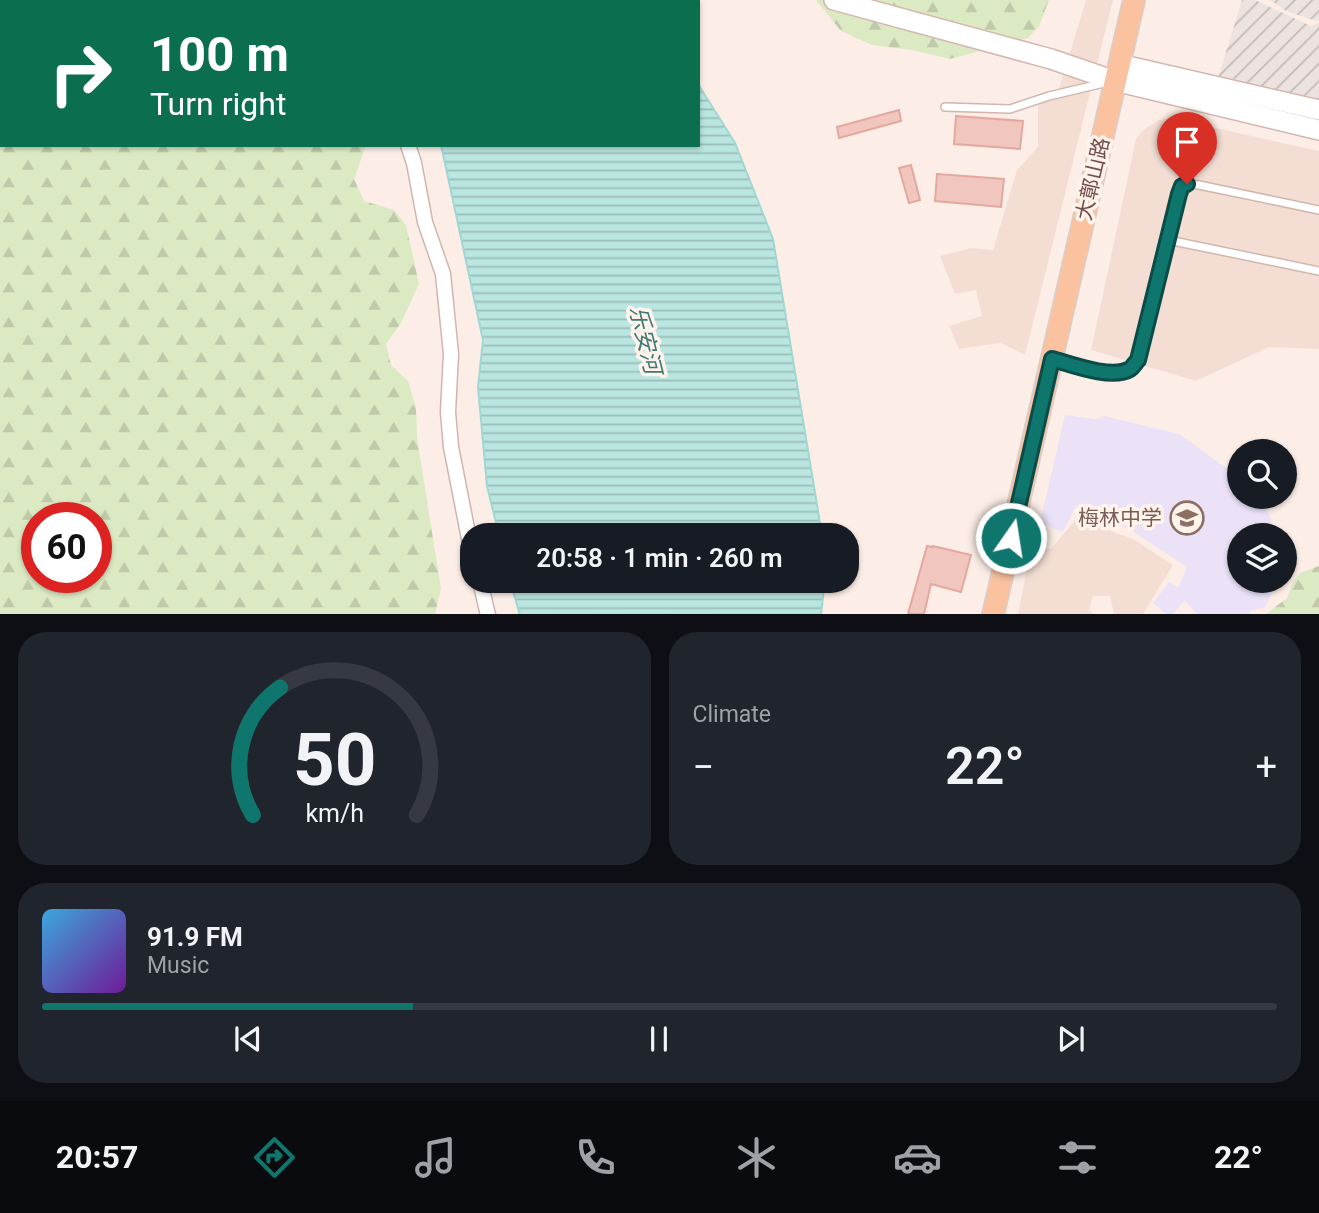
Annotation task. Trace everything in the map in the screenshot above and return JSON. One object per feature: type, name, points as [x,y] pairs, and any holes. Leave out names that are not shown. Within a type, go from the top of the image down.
[{"type":"main road","points":[[834,0],[1051,59],[1319,110]]},
{"type":"main road","name":"大鄣山路","points":[[993,614],[1135,0]]},
{"type":"main road","points":[[1117,72],[1319,130]]},
{"type":"street","points":[[409,147],[425,222],[443,274],[451,354],[448,412],[451,447],[466,523]]},
{"type":"street","points":[[483,593],[488,614]]},
{"type":"lane","points":[[945,107],[1010,109],[1117,72]]},
{"type":"lane","points":[[1052,359],[1090,370],[1120,372],[1130,369],[1138,360],[1182,186],[1187,184],[1319,210]]},
{"type":"lane","points":[[1168,240],[1319,271]]},
{"type":"shaded area","points":[[1086,0],[1113,0],[1025,355],[1001,343],[959,349],[949,326],[982,316],[976,290],[955,294],[940,256],[971,248],[993,250],[1017,170],[1038,147],[1038,104],[1056,99]]},
{"type":"shaded area","points":[[1242,0],[1255,0],[1311,26],[1319,23],[1319,103],[1218,78]]},
{"type":"shaded area","points":[[1270,0],[1319,0],[1319,20],[1286,11]]},
{"type":"shaded area","points":[[1170,118],[1319,151],[1319,349],[1269,347],[1196,381],[1091,350],[1136,139],[1143,130],[1159,120]]},
{"type":"shaded area","name":"梅林中学","points":[[1065,415],[1096,419],[1105,416],[1179,434],[1227,468],[1227,509],[1265,509],[1272,523],[1227,523],[1227,593],[1272,593],[1265,607],[1249,614],[1197,614],[1184,600],[1174,614],[1166,614],[1153,603],[1169,582],[1178,588],[1187,567],[1129,529],[1076,506],[1063,532],[1040,523]]},
{"type":"shaded area","points":[[1077,518],[1135,540],[1173,565],[1143,614],[1114,614],[1110,596],[1093,596],[1089,610],[1094,614],[1018,614],[1031,548],[1051,549]]},
{"type":"green space","points":[[816,0],[1049,0],[1039,26],[1028,38],[950,59],[912,50],[872,45],[841,31]]},
{"type":"green space","points":[[0,147],[365,147],[354,179],[364,201],[394,210],[406,225],[419,284],[401,323],[386,344],[391,365],[408,381],[416,408],[417,438],[441,589],[435,614],[0,614]]},
{"type":"green space","points":[[1319,566],[1319,614],[1266,614],[1287,598],[1289,593],[1297,593],[1297,576]]},
{"type":"water","name":"乐安河","points":[[700,87],[735,143],[773,239],[820,523],[496,523],[487,486],[478,387],[483,340],[441,147],[700,147]]},
{"type":"water","points":[[514,593],[824,593],[821,614],[520,614]]},
{"type":"building","points":[[899,110],[901,121],[839,138],[837,127]]},
{"type":"building","points":[[956,116],[1023,121],[1020,149],[954,144]]},
{"type":"building","points":[[911,165],[920,200],[909,203],[899,168]]},
{"type":"building","points":[[937,174],[1004,179],[1001,207],[935,201]]},
{"type":"building","points":[[927,546],[971,555],[961,592],[931,584],[924,614],[908,614]]},
{"type":"place","name":"梅林中学","points":[[1187,518]]},
{"type":"route","points":[[1011,538],[1052,359],[1090,370],[1120,372],[1130,369],[1138,360],[1179,194],[1182,186],[1187,184]]}]
